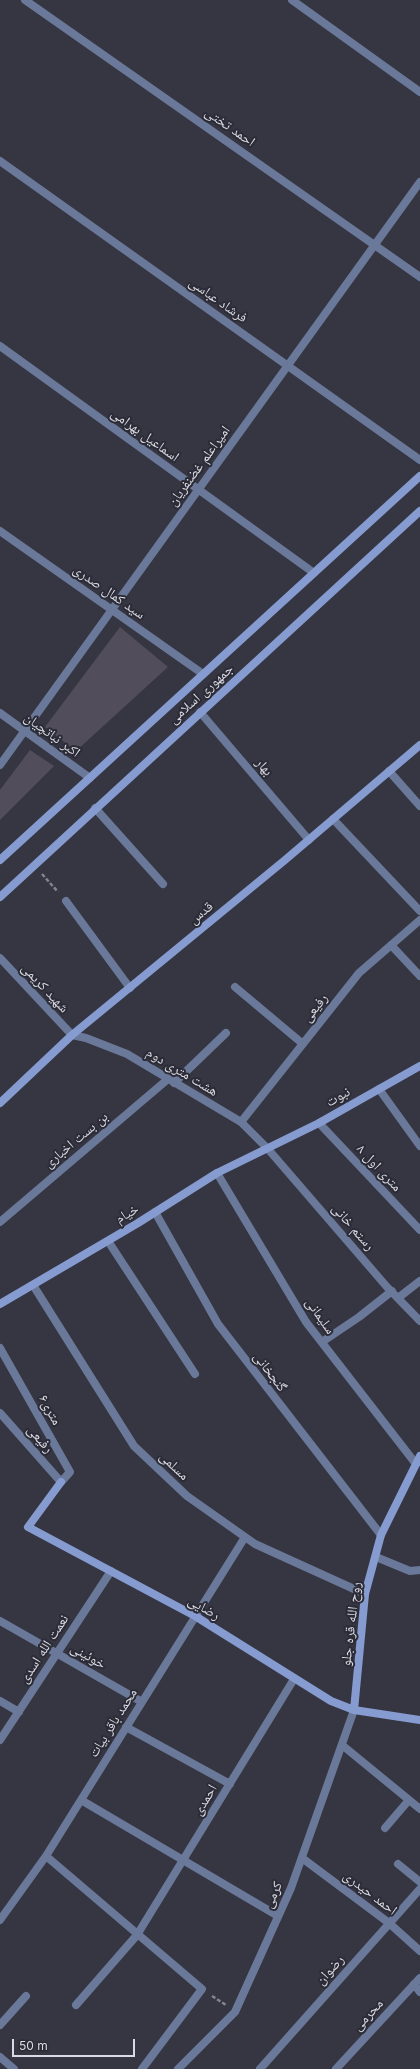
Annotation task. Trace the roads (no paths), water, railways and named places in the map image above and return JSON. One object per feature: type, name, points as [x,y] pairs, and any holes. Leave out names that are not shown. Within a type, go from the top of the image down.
[{"type":"street","name":"احمد تختی","points":[[25,0],[420,277]]},
{"type":"street","points":[[292,0],[420,92]]},
{"type":"street","name":"فرشاد عباسی","points":[[0,161],[420,460]]},
{"type":"street","name":"امیراعلم غضنفریان","points":[[0,765],[420,182]]},
{"type":"street","name":"اسماعیل بهرامی","points":[[0,346],[314,573]]},
{"type":"street","name":"جمهوری اسلامی","points":[[0,860],[420,476]]},
{"type":"street","name":"جمهوری اسلامی","points":[[0,897],[34,864],[420,511]]},
{"type":"street","name":"سید کمال صدری","points":[[0,532],[203,674]]},
{"type":"street","name":"بهار","points":[[200,712],[309,840]]},
{"type":"street","name":"اکبر نباتچیان","points":[[0,713],[90,778]]},
{"type":"street","name":"قدس","points":[[0,1103],[72,1035],[309,840],[420,745]]},
{"type":"street","points":[[389,771],[420,806]]},
{"type":"street","points":[[95,808],[163,884]]},
{"type":"street","points":[[333,819],[420,911]]},
{"type":"street","points":[[66,901],[130,988]]},
{"type":"street","name":"رفیعی","points":[[241,1122],[359,973],[420,920]]},
{"type":"street","points":[[391,945],[420,976]]},
{"type":"street","name":"شهید کریمی","points":[[0,958],[72,1035]]},
{"type":"street","points":[[235,987],[303,1044]]},
{"type":"street","name":"بن بست اخباری","points":[[0,1222],[171,1081],[226,1033]]},
{"type":"street","name":"هشت متری دوم","points":[[72,1035],[86,1038],[127,1054],[241,1122],[268,1149]]},
{"type":"street","name":"نبوت","points":[[268,1149],[319,1123],[420,1066]]},
{"type":"street","points":[[379,1089],[420,1146]]},
{"type":"street","name":"۸ متری اول","points":[[319,1123],[420,1230]]},
{"type":"street","name":"خیام","points":[[0,1304],[108,1241],[217,1173],[268,1149]]},
{"type":"street","name":"رستم خانی","points":[[268,1149],[398,1298],[420,1321]]},
{"type":"street","name":"سلیمانی","points":[[217,1173],[306,1322],[418,1460]]},
{"type":"street","name":"گنجخانی","points":[[155,1212],[218,1324],[381,1535]]},
{"type":"street","points":[[108,1241],[194,1374]]},
{"type":"street","points":[[398,1298],[420,1281]]},
{"type":"street","name":"مسلمی","points":[[33,1285],[134,1446],[187,1496],[255,1544],[365,1594]]},
{"type":"street","points":[[322,1342],[392,1291]]},
{"type":"street","name":"۶متری","points":[[0,1348],[70,1472],[61,1482]]},
{"type":"street","name":"رفیعی","points":[[0,1413],[61,1482]]},
{"type":"street","name":"روح الله قره جلو","points":[[354,1710],[365,1594],[381,1535],[418,1460]]},
{"type":"street","name":"رضایی","points":[[61,1482],[28,1527],[195,1616],[331,1701],[354,1710],[420,1720]]},
{"type":"street","name":"محمد باقر بیات","points":[[0,1920],[46,1856],[245,1537]]},
{"type":"street","points":[[376,1557],[410,1570],[420,1570]]},
{"type":"street","name":"نعمت الله اسدی","points":[[0,1740],[111,1571]]},
{"type":"street","name":"خوئینی","points":[[0,1621],[142,1702]]},
{"type":"street","name":"احمدی","points":[[76,2005],[137,1935],[294,1679]]},
{"type":"street","points":[[0,1700],[19,1712]]},
{"type":"street","name":"کرمی","points":[[178,2069],[235,2012],[302,1858],[354,1710]]},
{"type":"street","points":[[126,1727],[230,1784]]},
{"type":"street","points":[[342,1745],[420,1809]]},
{"type":"street","points":[[81,1800],[278,1916]]},
{"type":"street","points":[[385,1828],[409,1800]]},
{"type":"street","points":[[46,1856],[202,1989],[142,2069]]},
{"type":"street","name":"احمد حیدری","points":[[302,1858],[390,1923],[420,1951]]},
{"type":"street","points":[[398,1864],[420,1882]]},
{"type":"street","name":"رضوان","points":[[260,2069],[420,1889]]},
{"type":"street","name":"محرمی","points":[[336,2069],[420,1978]]},
{"type":"street","points":[[414,1984],[420,1992]]},
{"type":"street","points":[[0,2025],[26,1996]]},
{"type":"street","points":[[0,2057],[14,2069]]}]
